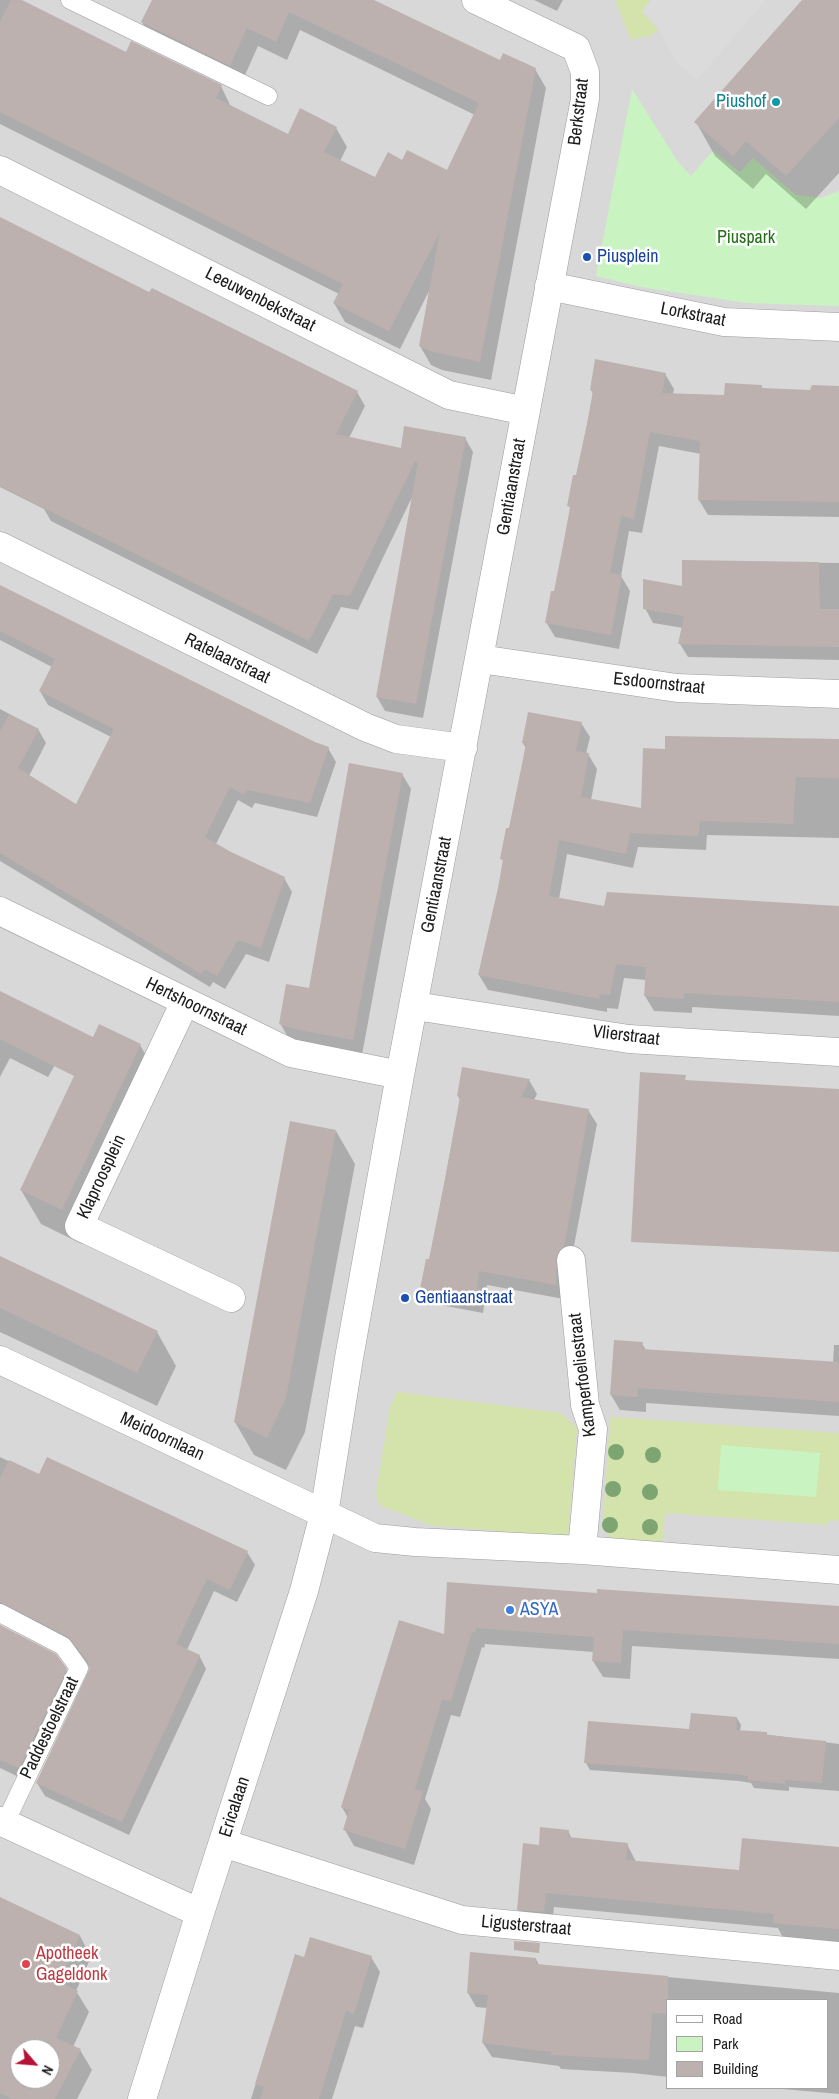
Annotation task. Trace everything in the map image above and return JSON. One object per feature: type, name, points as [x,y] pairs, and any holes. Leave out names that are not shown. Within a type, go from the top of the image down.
[{"type":"street","name":"Berkstraat","points":[[476,0],[576,48],[585,72],[585,99],[549,286]]},
{"type":"street","name":"Leeuwenbekstraat","points":[[0,170],[449,395],[526,411]]},
{"type":"street","name":"Lorkstraat","points":[[549,286],[724,322],[839,327]]},
{"type":"street","name":"Gentiaanstraat","points":[[324,1514],[349,1358],[400,1076],[415,1006],[549,286]]},
{"type":"street","name":"Ratelaarstraat","points":[[0,546],[365,727],[396,739],[463,748]]},
{"type":"street","name":"Esdoornstraat","points":[[480,659],[677,688],[839,694]]},
{"type":"street","name":"Hertshoornstraat","points":[[0,911],[291,1053],[400,1076]]},
{"type":"street","name":"Klaproosplein","points":[[185,1002],[79,1226],[231,1298]]},
{"type":"street","name":"Vlierstraat","points":[[415,1006],[629,1039],[839,1052]]},
{"type":"street","name":"Kamperfoeliestraat","points":[[571,1260],[585,1405],[593,1429],[582,1550]]},
{"type":"street","name":"Meidoornlaan","points":[[0,1360],[324,1514]]},
{"type":"street","points":[[324,1514],[376,1538],[415,1542],[582,1550],[839,1570]]},
{"type":"street","name":"Ericalaan","points":[[142,2099],[304,1591],[324,1514]]},
{"type":"street","name":"Paddestoelstraat","points":[[2,1822],[200,1913]]},
{"type":"street","name":"Ligusterstraat","points":[[223,1843],[462,1920],[839,1956]]},
{"type":"lane","points":[[70,0],[268,96]]},
{"type":"lane","name":"Paddestoelstraat","points":[[0,1613],[63,1646],[79,1668],[2,1822]]},
{"type":"shaded area","points":[[0,0],[839,0],[839,2099],[0,2099]]},
{"type":"shaded area","points":[[651,0],[766,0],[697,80],[676,62],[658,29],[642,11]]},
{"type":"green space","points":[[615,0],[651,0],[642,11],[658,29],[651,36],[631,40]]},
{"type":"green space","name":"Piuspark","points":[[632,89],[678,162],[691,176],[713,151],[740,172],[753,158],[796,195],[821,198],[839,191],[839,306],[748,303],[641,287],[596,276]]},
{"type":"green space","points":[[397,1392],[561,1413],[577,1428],[568,1537],[430,1525],[379,1505],[376,1493],[390,1407]]},
{"type":"green space","points":[[610,1417],[839,1433],[839,1521],[829,1520],[828,1525],[665,1513],[662,1546],[614,1541],[604,1529],[603,1521]]},
{"type":"green space","points":[[721,1445],[820,1453],[816,1497],[718,1490]]},
{"type":"building","points":[[11,0],[22,0],[126,52],[131,41],[222,85],[216,98],[288,134],[300,108],[337,127],[324,152],[375,177],[388,152],[402,160],[407,150],[447,170],[479,103],[289,12],[276,42],[247,28],[230,66],[141,22],[152,0],[374,0],[500,60],[503,53],[536,68],[480,362],[430,351],[419,346],[440,232],[389,331],[333,303],[343,284],[0,112],[0,21]]},
{"type":"building","name":"Piushof","points":[[802,0],[839,0],[839,118],[786,176],[746,141],[733,156],[694,122]]},
{"type":"building","points":[[0,217],[149,292],[152,288],[358,391],[336,434],[401,448],[404,426],[466,437],[416,704],[376,697],[418,462],[415,461],[350,596],[333,594],[309,641],[0,486]]},
{"type":"building","points":[[595,359],[666,373],[662,393],[724,395],[725,383],[762,385],[762,388],[810,390],[812,385],[839,386],[839,502],[698,500],[700,441],[650,432],[634,519],[621,516],[610,573],[622,575],[611,635],[545,623],[551,591],[554,591],[565,535],[570,507],[567,506],[573,475],[576,475],[588,419],[593,391],[590,390]]},
{"type":"building","points":[[682,560],[819,562],[820,609],[839,609],[839,647],[678,644],[684,616],[643,609],[643,579],[682,586]]},
{"type":"building","points":[[0,585],[315,742],[329,747],[310,803],[247,790],[244,795],[230,787],[205,837],[231,852],[285,877],[261,948],[238,940],[217,976],[205,969],[201,974],[0,853],[0,732],[9,714],[39,729],[18,768],[76,804],[114,729],[39,691],[55,659],[0,631]]},
{"type":"building","points":[[528,712],[582,722],[576,751],[589,753],[581,797],[641,808],[643,748],[665,749],[665,736],[839,739],[839,778],[796,777],[793,824],[700,821],[698,836],[630,833],[626,854],[559,840],[549,896],[604,906],[607,892],[839,906],[839,1002],[684,993],[684,999],[644,996],[646,967],[616,964],[610,995],[599,994],[600,999],[478,975],[498,888],[503,860],[500,859],[506,828],[509,828],[526,744],[522,743]]},
{"type":"building","points":[[349,763],[403,773],[353,1040],[294,1029],[279,1024],[286,984],[309,988]]},
{"type":"building","points":[[0,991],[93,1037],[99,1024],[141,1044],[62,1210],[20,1190],[74,1076],[0,1039]]},
{"type":"building","points":[[462,1067],[530,1079],[521,1097],[589,1109],[564,1247],[557,1254],[556,1285],[479,1271],[476,1299],[420,1289],[426,1259],[429,1259],[445,1179],[460,1097],[457,1096]]},
{"type":"building","points":[[640,1072],[686,1075],[685,1080],[839,1089],[839,1252],[631,1242]]},
{"type":"building","points":[[290,1121],[336,1130],[286,1398],[267,1438],[234,1422]]},
{"type":"building","points":[[0,1256],[158,1331],[137,1373],[0,1308]]},
{"type":"building","points":[[614,1340],[643,1342],[642,1349],[839,1362],[839,1402],[638,1388],[637,1397],[610,1395]]},
{"type":"building","points":[[47,1457],[248,1551],[230,1590],[207,1579],[176,1644],[200,1655],[122,1822],[36,1783],[90,1668],[88,1662],[68,1637],[0,1602],[0,1478],[9,1460],[39,1474]]},
{"type":"building","points":[[447,1582],[597,1593],[597,1589],[839,1606],[839,1644],[623,1630],[621,1663],[592,1661],[594,1637],[476,1628],[475,1633],[472,1632],[451,1701],[442,1700],[415,1789],[423,1792],[405,1849],[343,1830],[349,1810],[341,1807],[399,1620],[444,1634]]},
{"type":"building","points":[[0,1625],[56,1654],[67,1669],[19,1768],[0,1760]]},
{"type":"building","points":[[691,1713],[737,1717],[736,1730],[767,1732],[767,1735],[826,1741],[822,1783],[785,1780],[785,1784],[748,1780],[748,1776],[734,1774],[584,1763],[588,1721],[689,1729]]},
{"type":"building","points":[[540,1827],[569,1830],[568,1837],[628,1843],[626,1860],[739,1870],[742,1838],[839,1847],[839,1929],[773,1923],[774,1914],[546,1893],[544,1912],[517,1910],[523,1843],[539,1845]]},
{"type":"building","points":[[0,1897],[80,1935],[59,1982],[78,1991],[56,2038],[58,2039],[10,2039],[10,2089],[60,2089],[60,2040],[81,2049],[55,2099],[12,2099],[0,2093]]},
{"type":"building","points":[[310,1937],[372,1956],[354,2014],[346,2011],[319,2099],[260,2099],[264,2087],[255,2084],[295,1954],[304,1957]]},
{"type":"building","points":[[514,1941],[540,1943],[539,1953],[514,1950]]},
{"type":"building","points":[[470,1952],[536,1958],[536,1964],[668,1976],[666,2014],[652,2013],[649,2060],[551,2055],[551,2052],[482,2043],[488,1995],[467,1993]]},
{"type":"place","name":"Piushof","points":[[776,102]]},
{"type":"place","name":"Piusplein","points":[[587,257]]},
{"type":"place","name":"Gentiaanstraat","points":[[405,1298]]},
{"type":"place","name":"ASYA","points":[[510,1610]]},
{"type":"place","name":"Apotheek Gageldonk","points":[[26,1964]]}]
